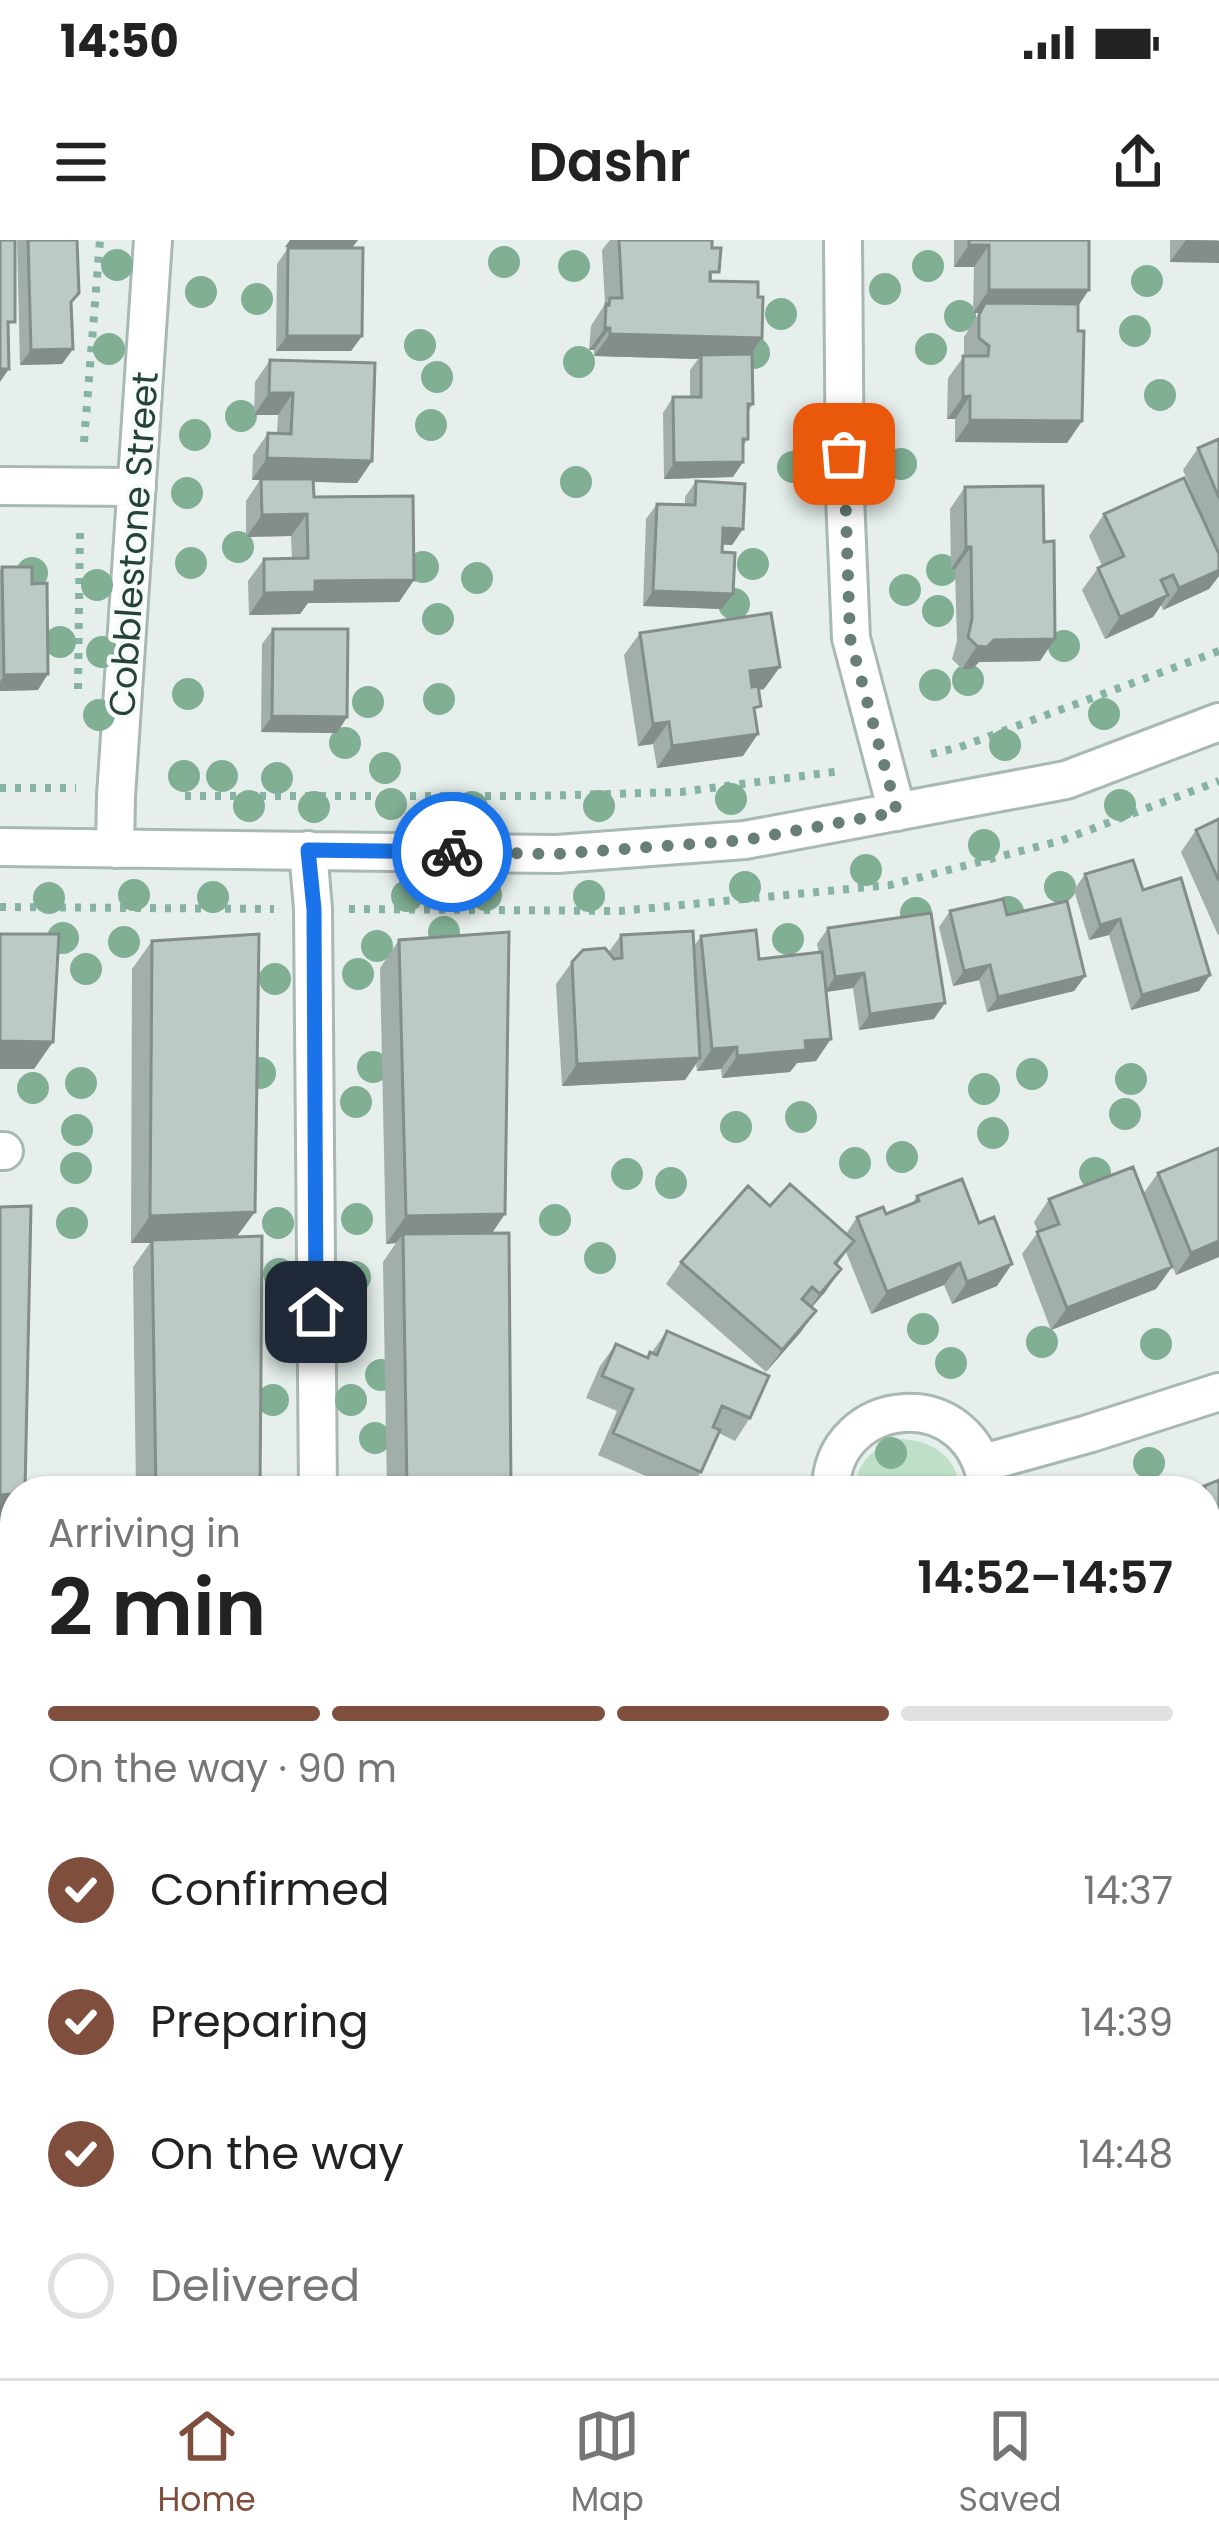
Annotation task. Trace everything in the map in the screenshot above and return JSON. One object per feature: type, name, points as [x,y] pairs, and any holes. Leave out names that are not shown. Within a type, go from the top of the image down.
[{"type":"street","name":"Cobblestone Street","points":[[115,848],[152,240]]},
{"type":"street","points":[[844,240],[850,638],[897,812]]},
{"type":"street","points":[[0,486],[137,488]]},
{"type":"street","points":[[0,847],[556,854],[745,840],[1066,780],[1219,722]]},
{"type":"street","points":[[308,850],[314,909],[318,1476]]},
{"type":"street","points":[[988,1476],[1088,1434],[1219,1392]]},
{"type":"street","points":[[832,1476],[839,1454],[855,1433],[901,1412],[951,1423],[970,1440],[986,1476]]},
{"type":"path","points":[[84,442],[100,240]]},
{"type":"path","points":[[78,693],[80,527]]},
{"type":"path","points":[[931,754],[1219,651]]},
{"type":"path","points":[[185,796],[681,792],[841,771]]},
{"type":"path","points":[[0,788],[77,788]]},
{"type":"path","points":[[0,907],[314,909]]},
{"type":"green space","points":[[897,1439],[931,1446],[948,1459],[957,1476],[857,1476],[880,1447]]},
{"type":"building","points":[[0,240],[15,240],[15,322],[8,322],[9,369],[0,369]]},
{"type":"building","points":[[28,240],[77,240],[79,293],[71,302],[73,349],[31,350]]},
{"type":"building","points":[[619,240],[712,240],[712,248],[721,248],[719,272],[710,272],[710,281],[758,282],[758,297],[763,297],[762,338],[610,334],[610,328],[605,328],[606,304],[610,298],[622,298]]},
{"type":"building","points":[[969,240],[1089,240],[1089,290],[989,290],[989,245],[969,245]]},
{"type":"building","points":[[288,248],[363,248],[362,336],[287,336]]},
{"type":"building","points":[[985,303],[1078,304],[1078,331],[1084,331],[1082,421],[970,420],[970,396],[963,397],[963,356],[988,356],[989,346],[979,338],[979,315]]},
{"type":"building","points":[[752,354],[753,404],[748,404],[743,462],[674,463],[673,397],[701,397],[701,355]]},
{"type":"building","points":[[270,360],[375,363],[372,461],[267,458],[268,433],[291,434],[293,393],[269,393]]},
{"type":"building","points":[[1219,439],[1219,498],[1198,448]]},
{"type":"building","points":[[1184,478],[1219,554],[1219,570],[1179,588],[1173,575],[1161,580],[1168,595],[1120,617],[1098,568],[1124,556],[1104,514]]},
{"type":"building","points":[[261,479],[313,479],[314,497],[413,496],[414,580],[315,581],[315,592],[264,593],[264,559],[308,558],[307,514],[262,515]]},
{"type":"building","points":[[696,481],[745,484],[743,529],[723,528],[722,552],[735,553],[733,594],[653,591],[657,504],[695,505]]},
{"type":"building","points":[[1043,486],[1044,542],[1054,541],[1055,639],[994,640],[987,647],[977,646],[968,637],[971,547],[966,547],[965,487]]},
{"type":"building","points":[[2,567],[32,567],[32,584],[47,583],[48,674],[4,675]]},
{"type":"building","points":[[771,613],[780,667],[750,671],[761,706],[754,708],[758,734],[672,746],[669,722],[653,724],[640,633]]},
{"type":"building","points":[[273,629],[348,629],[347,717],[272,716]]},
{"type":"building","points":[[1219,819],[1219,881],[1196,830]]},
{"type":"building","points":[[1133,860],[1143,890],[1181,878],[1210,975],[1142,995],[1120,919],[1100,925],[1085,874]]},
{"type":"building","points":[[1003,899],[1007,915],[1067,901],[1085,976],[998,997],[990,965],[964,971],[950,911]]},
{"type":"building","points":[[931,913],[945,1003],[870,1014],[864,973],[835,977],[828,928]]},
{"type":"building","points":[[756,930],[759,959],[822,952],[831,1039],[805,1041],[806,1050],[737,1056],[737,1047],[712,1049],[701,936]]},
{"type":"building","points":[[693,931],[700,1058],[577,1064],[572,962],[583,950],[605,948],[614,959],[622,958],[621,935]]},
{"type":"building","points":[[509,932],[505,1214],[406,1216],[399,940]]},
{"type":"building","points":[[0,934],[59,934],[53,1042],[0,1041]]},
{"type":"building","points":[[259,934],[255,1212],[150,1216],[152,941]]},
{"type":"building","points":[[1219,1148],[1219,1241],[1191,1253],[1158,1173]]},
{"type":"building","points":[[1133,1167],[1172,1267],[1067,1308],[1037,1232],[1059,1224],[1049,1199]]},
{"type":"building","points":[[962,1179],[979,1223],[994,1217],[1012,1264],[967,1282],[960,1263],[887,1292],[857,1217],[883,1207],[886,1214]]},
{"type":"building","points":[[790,1184],[854,1241],[835,1263],[841,1269],[820,1294],[812,1287],[802,1299],[816,1311],[782,1350],[681,1262],[748,1186],[770,1206]]},
{"type":"building","points":[[31,1206],[25,1476],[0,1476],[0,1207]]},
{"type":"building","points":[[509,1233],[511,1476],[407,1476],[403,1234]]},
{"type":"building","points":[[262,1236],[260,1476],[156,1476],[152,1240]]},
{"type":"building","points":[[667,1331],[769,1376],[750,1418],[722,1406],[713,1427],[720,1430],[701,1472],[613,1433],[633,1389],[602,1376],[616,1344],[648,1358],[650,1352],[657,1355]]},
{"type":"way so far","points":[[452,852],[556,854],[745,840],[897,812],[850,638],[844,454]]},
{"type":"route","points":[[316,1312],[314,909],[308,850],[452,852]]}]
